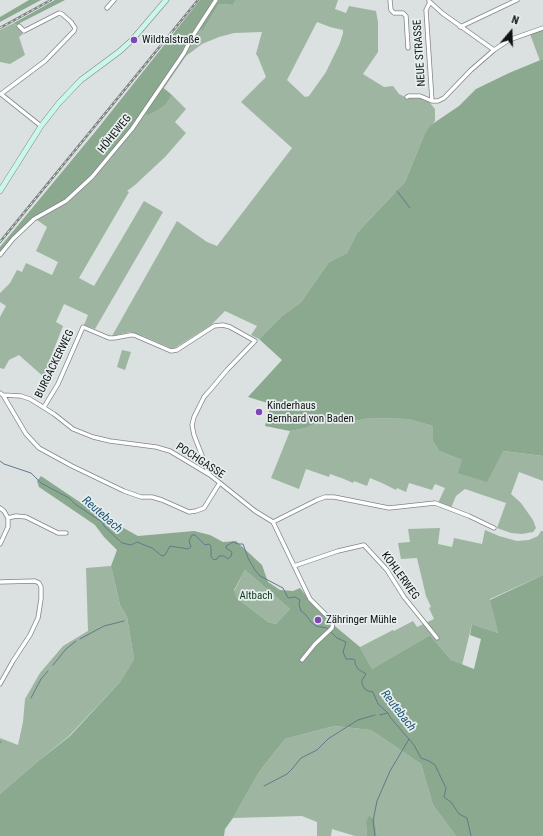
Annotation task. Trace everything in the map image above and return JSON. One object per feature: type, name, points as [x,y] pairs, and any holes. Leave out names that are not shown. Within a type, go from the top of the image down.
[{"type":"street","points":[[107,8],[114,0]]},
{"type":"street","points":[[0,191],[41,126],[59,103],[81,80],[124,47],[166,0]]},
{"type":"street","name":"HÖHEWEG","points":[[0,255],[13,239],[34,219],[66,201],[92,177],[132,129],[184,53],[192,37],[216,0]]},
{"type":"street","points":[[390,0],[391,10],[394,13],[403,13],[406,16],[408,48]]},
{"type":"street","points":[[460,27],[517,0]]},
{"type":"street","points":[[429,1],[460,27],[494,50]]},
{"type":"street","name":"NEUE STRASSE","points":[[407,97],[420,96],[432,101],[426,10],[429,1]]},
{"type":"street","points":[[19,26],[24,31],[59,13],[71,22],[75,28],[74,31],[45,61],[0,94],[41,126]]},
{"type":"street","points":[[432,101],[438,101],[444,98],[470,70],[508,40],[543,28]]},
{"type":"street","name":"BURGACKERWEG","points":[[44,408],[58,384],[83,327],[109,338],[134,335],[171,351],[177,350],[218,325],[234,329],[255,341],[204,397],[194,417],[192,425],[194,435],[210,475]]},
{"type":"street","points":[[1,394],[26,434],[39,448],[124,491],[141,497],[152,497],[162,500],[189,512],[204,508],[219,484]]},
{"type":"street","name":"POCHGASSE","points":[[1,394],[21,396],[44,408],[73,429],[93,437],[110,441],[156,447],[170,451],[210,475],[219,484],[255,511],[273,522]]},
{"type":"street","points":[[302,660],[315,644],[332,628],[333,622],[310,599],[273,522],[317,500],[325,497],[334,497],[389,508],[435,504],[469,516],[494,528]]},
{"type":"street","points":[[0,508],[4,511],[8,518],[8,527],[0,544]]},
{"type":"street","points":[[8,518],[16,516],[26,517],[58,533],[66,533]]},
{"type":"street","name":"KOHLERWEG","points":[[294,566],[338,551],[364,545],[387,570],[404,597],[437,638]]},
{"type":"street","points":[[0,582],[35,581],[39,583],[41,587],[41,598],[38,618],[30,635],[12,661],[0,684]]},
{"type":"green space","points":[[29,0],[41,0],[0,22],[0,17]]},
{"type":"green space","points":[[55,0],[65,0],[16,25],[14,23]]},
{"type":"green space","points":[[200,0],[236,0],[233,5],[219,4],[204,29],[201,30],[196,27],[182,52],[160,85],[172,95],[167,103],[148,115],[142,112],[131,128],[91,177],[66,199],[34,218],[0,252],[0,247],[95,132]]},
{"type":"green space","points":[[236,0],[338,0],[335,9],[346,13],[349,6],[376,11],[378,22],[378,52],[363,74],[384,87],[393,86],[399,94],[407,98],[421,97],[430,103],[435,109],[435,121],[425,133],[405,182],[357,233],[347,253],[329,262],[301,302],[282,316],[259,339],[251,335],[257,326],[225,311],[211,325],[173,349],[130,332],[112,336],[177,221],[207,242],[217,246],[292,148],[241,102],[266,77],[256,54],[262,32],[234,33],[202,44],[186,56],[164,88],[160,85],[182,52],[196,27],[204,29],[219,4],[233,5]],"holes":[[[317,22],[343,30],[340,43],[326,72],[309,96],[305,97],[287,80]]]},
{"type":"green space","points":[[14,23],[23,34],[19,37],[25,55],[10,64],[0,62],[0,30]]},
{"type":"green space","points":[[543,30],[543,59],[540,61],[530,34]]},
{"type":"green space","points":[[543,59],[543,456],[503,451],[487,482],[458,473],[462,460],[439,451],[433,441],[433,426],[408,419],[370,418],[344,423],[318,423],[306,428],[290,431],[265,426],[271,404],[248,397],[282,360],[259,339],[282,316],[301,302],[329,262],[347,253],[357,233],[405,182],[425,133],[431,125],[459,106],[476,89]]},
{"type":"green space","points":[[172,95],[186,109],[175,122],[186,133],[165,157],[127,191],[129,192],[79,278],[94,286],[144,201],[163,212],[95,329],[84,325],[88,315],[64,304],[56,322],[63,326],[52,354],[55,356],[45,378],[19,355],[9,360],[4,369],[0,368],[0,317],[6,306],[0,302],[0,293],[10,283],[17,270],[22,272],[26,263],[52,275],[58,262],[36,251],[47,227],[34,218],[142,112],[167,103]]},
{"type":"green space","points":[[122,350],[131,352],[125,370],[117,367]]},
{"type":"green space","points":[[370,418],[408,419],[433,426],[433,441],[439,451],[462,460],[503,451],[543,456],[543,481],[519,472],[511,494],[521,503],[533,520],[536,528],[533,532],[522,534],[511,533],[497,528],[506,503],[465,489],[456,496],[451,508],[438,503],[445,488],[435,484],[432,490],[409,483],[406,492],[397,488],[396,490],[370,478],[367,486],[354,481],[353,483],[330,474],[329,477],[306,469],[299,489],[271,478],[290,431],[306,428],[318,423],[344,423]]},
{"type":"green space","points":[[41,476],[93,511],[138,536],[194,531],[210,535],[223,542],[236,541],[262,565],[268,582],[280,590],[293,591],[300,588],[330,622],[360,647],[372,669],[430,635],[451,660],[474,669],[481,639],[470,635],[472,624],[498,633],[490,600],[543,575],[543,836],[456,836],[433,805],[421,764],[371,730],[334,726],[285,739],[259,772],[233,818],[225,829],[224,836],[0,836],[0,794],[70,736],[120,682],[134,659],[127,617],[120,605],[111,566],[117,550],[95,525],[39,487],[37,481]],"holes":[[[245,570],[290,609],[276,624],[268,622],[237,598],[234,590]]]},
{"type":"green space","points":[[440,528],[438,544],[452,547],[454,538],[482,544],[485,530],[517,541],[529,540],[538,536],[541,531],[543,531],[543,575],[490,599],[498,633],[472,624],[462,665],[451,660],[430,635],[372,669],[360,647],[413,621],[417,627],[434,619],[429,608],[431,607],[426,596],[417,558],[401,559],[398,543],[410,542],[408,529]]},
{"type":"green space","points":[[111,566],[120,605],[127,617],[134,659],[120,682],[69,736],[0,794],[0,738],[18,745],[23,722],[25,699],[40,673],[63,646],[88,631],[86,568]]},
{"type":"green space","name":"Altbach","points":[[245,570],[290,609],[276,624],[268,622],[237,598],[234,591]]},
{"type":"green space","points":[[334,726],[371,730],[421,764],[433,805],[456,836],[377,836],[375,820],[366,822],[367,836],[355,836],[332,829],[331,836],[317,836],[317,822],[302,816],[233,818],[259,772],[285,739]]},
{"type":"green space","points":[[369,816],[375,820],[377,836],[367,836],[366,822]]},
{"type":"waterway","points":[[397,191],[410,208]]},
{"type":"waterway","name":"Reutebach","points":[[0,461],[4,464],[31,473],[41,483],[69,498],[75,504],[102,522],[104,526],[122,543],[131,545],[137,542],[152,548],[162,556],[165,555],[170,546],[188,549],[191,547],[189,541],[192,535],[195,535],[205,545],[209,544],[211,546],[211,557],[214,560],[219,556],[224,556],[228,559],[232,552],[226,548],[226,546],[233,542],[243,544],[248,558],[260,576],[283,588],[288,598],[295,597],[300,600],[299,605],[301,611],[316,626],[327,628],[337,638],[346,642],[343,652],[346,659],[355,660],[355,664],[358,669],[366,674],[362,680],[364,688],[373,692],[378,704],[388,713],[414,745],[421,758],[435,765],[446,788],[444,797],[451,802],[459,814],[467,818],[471,836]]},
{"type":"waterway","points":[[80,639],[104,626],[124,621]]},
{"type":"waterway","points":[[53,665],[66,649],[76,641]]},
{"type":"waterway","points":[[31,698],[41,679],[48,671]]},
{"type":"waterway","name":"Reutebach","points":[[380,715],[387,713]]},
{"type":"waterway","points":[[264,786],[287,774],[301,758],[317,750],[328,739],[342,730],[358,720],[375,715]]},
{"type":"waterway","points":[[375,836],[373,821],[377,801],[390,771],[409,739]]},
{"type":"railway","points":[[0,28],[51,0]]},
{"type":"railway","points":[[0,242],[198,0]]},
{"type":"place","name":"Wildtalstraße","points":[[134,40]]},
{"type":"place","name":"Kinderhaus Bernhard von Baden","points":[[259,412]]},
{"type":"place","name":"Zähringer Mühle","points":[[318,620]]}]
